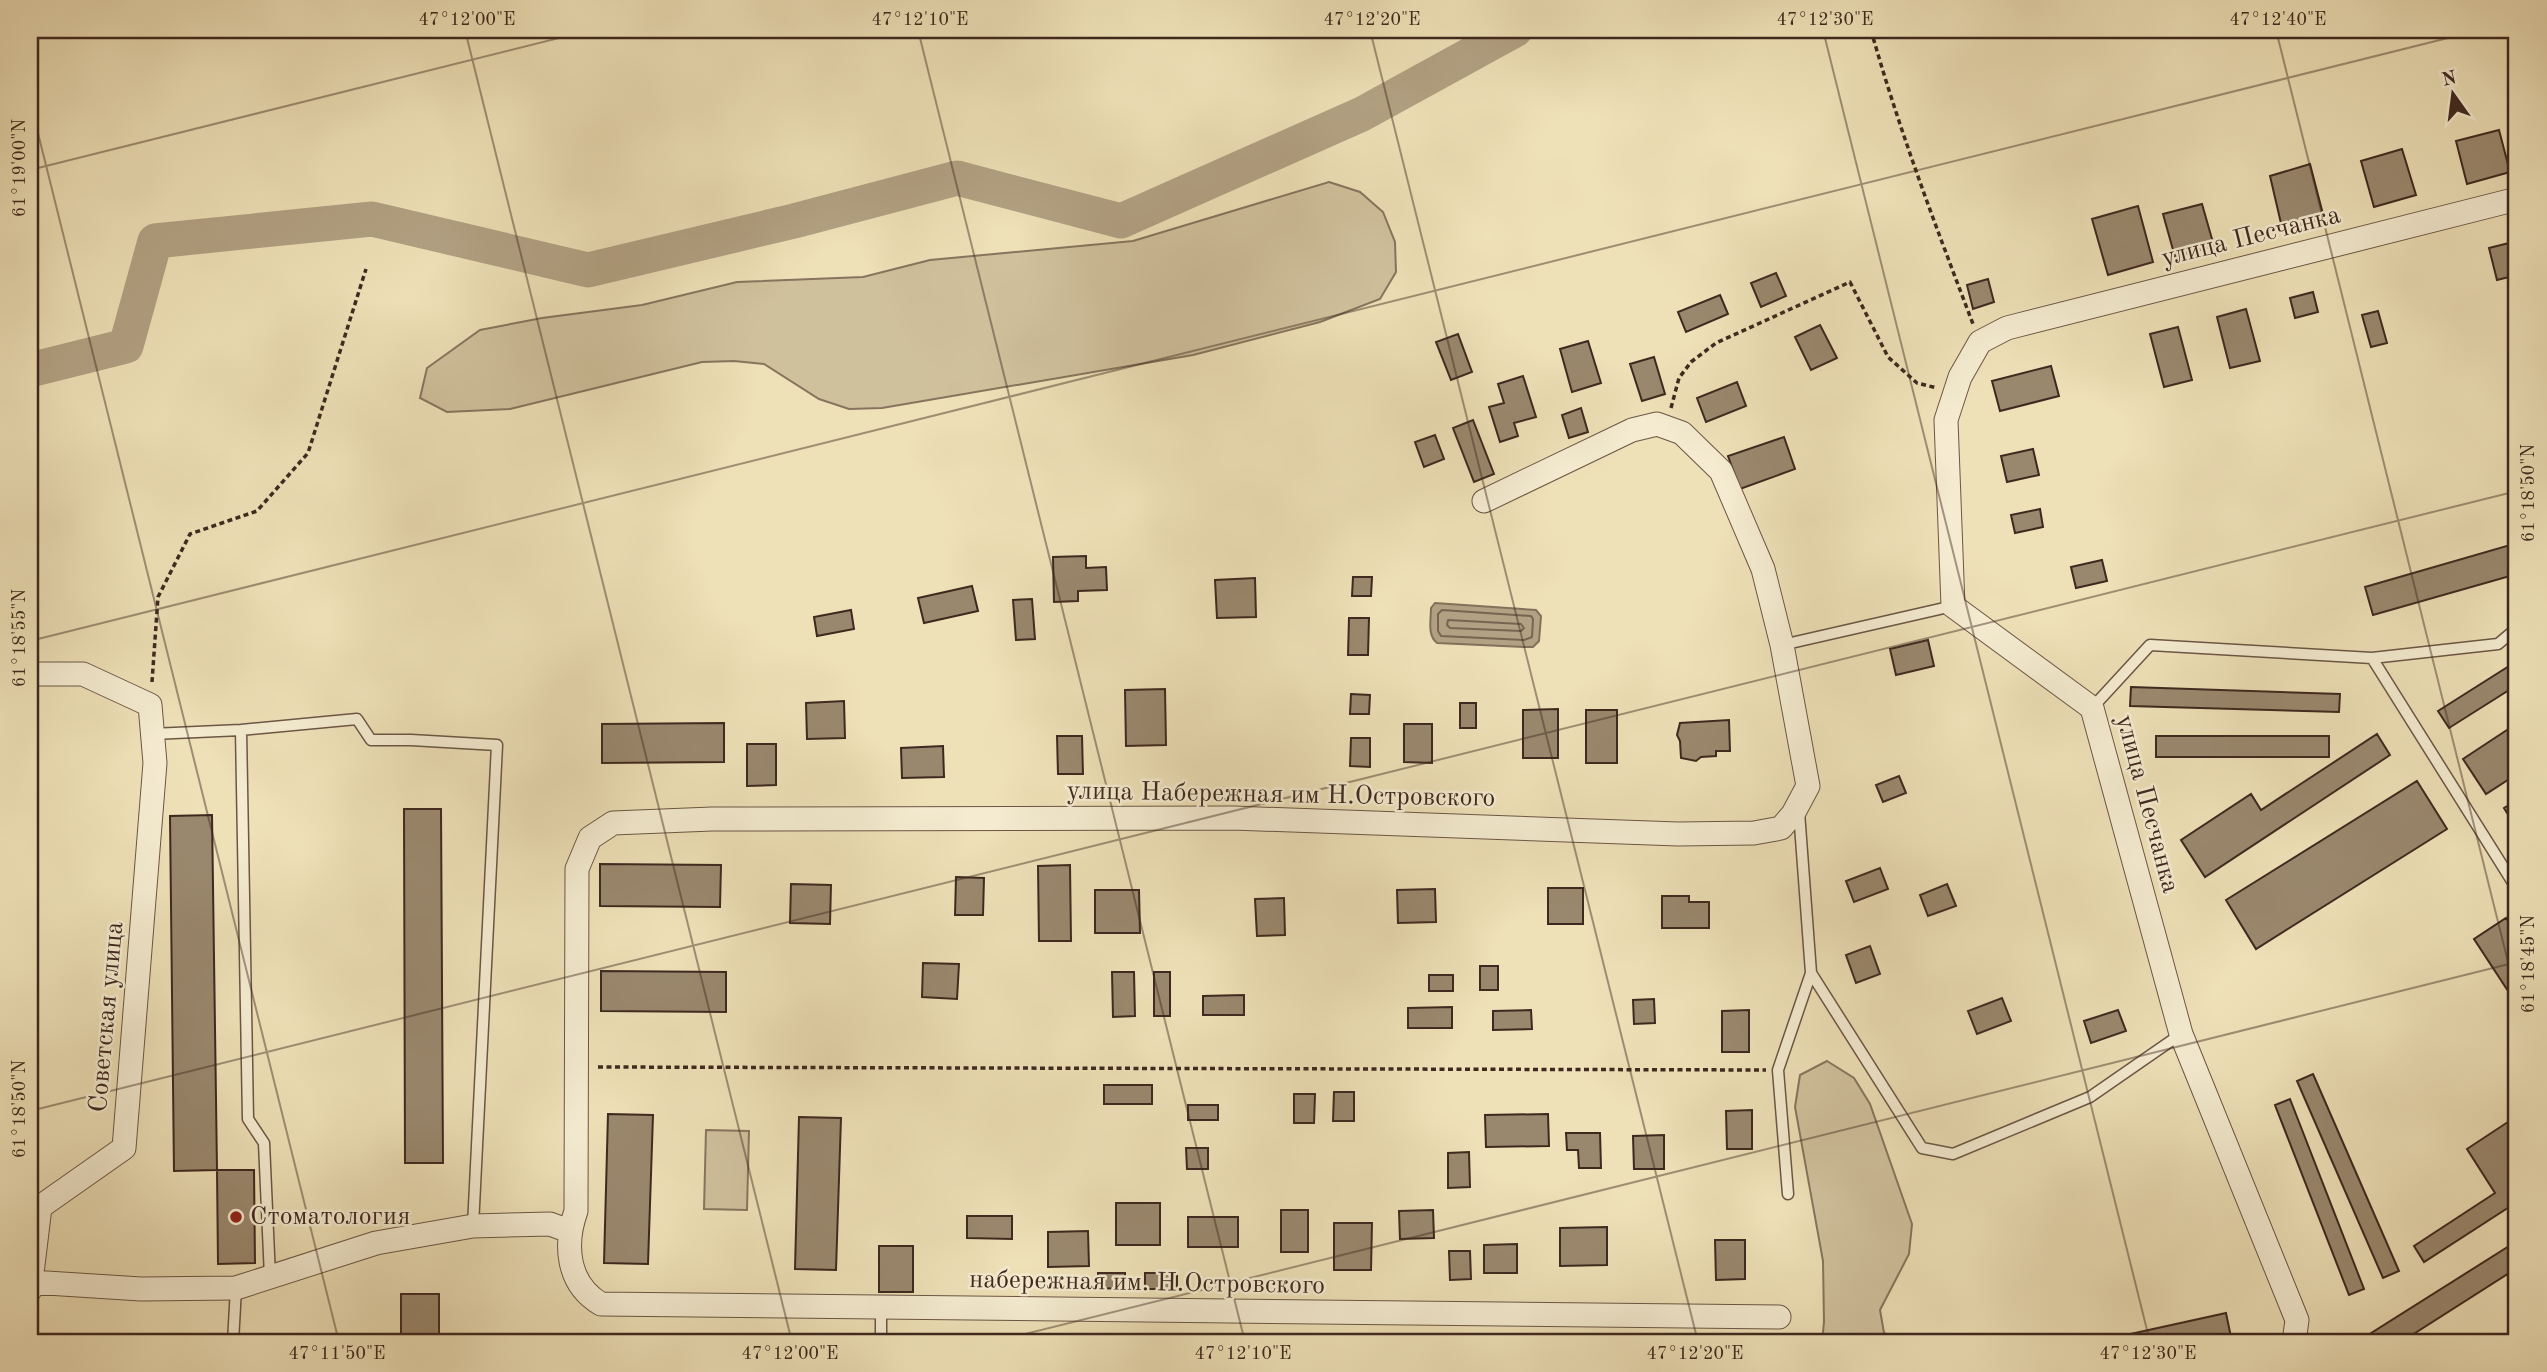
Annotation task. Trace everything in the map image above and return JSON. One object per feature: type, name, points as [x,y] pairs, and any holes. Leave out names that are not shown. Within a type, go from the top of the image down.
[{"type":"street","name":"улица Песчанка","points":[[1980,342],[2007,328],[2517,198]]},
{"type":"street","points":[[1953,606],[1946,420],[1960,377],[1980,342]]},
{"type":"street","points":[[1484,501],[1632,430],[1657,424],[1682,433],[1721,471],[1763,569],[1782,645],[1808,786],[1798,806]]},
{"type":"street","name":"улица Песчанка","points":[[1953,606],[2092,708],[2181,1034],[2297,1320],[2294,1342]]},
{"type":"street","points":[[30,674],[83,674],[150,705]]},
{"type":"street","name":"Советская улица","points":[[31,1286],[35,1208],[124,1148],[155,763],[150,705]]},
{"type":"street","name":"улица Набережная им Н.Островского","points":[[590,838],[612,823],[712,819],[1233,818],[1678,834],[1755,833],[1781,828],[1798,806]]},
{"type":"street","name":"набережная им. Н.Островского","points":[[590,838],[577,869],[576,1210],[569,1231],[574,1279],[587,1296],[601,1304],[1779,1317]]},
{"type":"street","points":[[31,1286],[236,1288],[376,1244],[474,1226],[550,1224],[569,1231]]},
{"type":"lane","points":[[1782,645],[1953,606]]},
{"type":"lane","points":[[2092,708],[2150,645],[2372,658],[2498,644],[2517,628]]},
{"type":"lane","points":[[2372,658],[2517,889]]},
{"type":"lane","points":[[152,734],[241,730],[357,719],[371,740],[497,745],[474,1226]]},
{"type":"lane","points":[[241,730],[248,1119],[264,1143],[270,1277]]},
{"type":"lane","points":[[1788,1194],[1779,1070],[1811,973],[1798,806]]},
{"type":"lane","points":[[1811,973],[1922,1148],[1953,1154],[2090,1097],[2181,1034]]},
{"type":"lane","points":[[233,1342],[236,1288]]},
{"type":"lane","points":[[881,1308],[881,1342]]},
{"type":"path","points":[[1871,30],[1899,121],[1980,342]]},
{"type":"path","points":[[150,705],[158,597],[190,534],[257,511],[308,453],[366,269]]},
{"type":"path","points":[[1668,428],[1679,378],[1691,362],[1716,343],[1850,282],[1888,357],[1917,383],[1955,393]]},
{"type":"path","points":[[578,1067],[1779,1070]]},
{"type":"shaded area","points":[[1329,182],[1360,192],[1383,212],[1395,242],[1396,272],[1380,299],[1320,322],[1193,355],[882,408],[849,409],[819,399],[764,364],[734,361],[702,362],[510,409],[447,412],[420,398],[427,368],[480,330],[542,318],[642,305],[737,282],[863,277],[930,260],[1133,241]]},
{"type":"shaded area","points":[[1827,1061],[1854,1078],[1870,1104],[1912,1224],[1909,1254],[1880,1310],[1884,1333],[1904,1342],[1822,1342],[1823,1261],[1795,1107],[1800,1075]]},
{"type":"shaded area","points":[[706,1130],[749,1131],[747,1210],[704,1209]]},
{"type":"water","points":[[1435,603],[1536,610],[1541,616],[1539,641],[1533,647],[1437,643],[1430,627],[1431,608]]},
{"type":"building","points":[[2499,130],[2510,172],[2467,184],[2456,141]]},
{"type":"building","points":[[2402,149],[2416,195],[2374,207],[2361,161]]},
{"type":"building","points":[[2310,164],[2324,218],[2283,232],[2270,176]]},
{"type":"building","points":[[2202,204],[2214,246],[2175,257],[2163,214]]},
{"type":"building","points":[[2138,206],[2153,262],[2108,275],[2092,219]]},
{"type":"building","points":[[2509,243],[2517,275],[2497,280],[2489,248]]},
{"type":"building","points":[[1776,273],[1786,296],[1761,307],[1751,283]]},
{"type":"building","points":[[1988,279],[1994,302],[1973,309],[1967,285]]},
{"type":"building","points":[[2313,292],[2318,312],[2295,318],[2290,298]]},
{"type":"building","points":[[1720,295],[1728,314],[1686,332],[1678,312]]},
{"type":"building","points":[[2246,309],[2260,361],[2230,368],[2217,317]]},
{"type":"building","points":[[2378,311],[2387,343],[2371,347],[2362,315]]},
{"type":"building","points":[[1820,325],[1837,358],[1811,370],[1795,337]]},
{"type":"building","points":[[2178,327],[2192,380],[2164,387],[2150,334]]},
{"type":"building","points":[[1458,334],[1472,372],[1451,380],[1436,342]]},
{"type":"building","points":[[1588,341],[1601,383],[1572,392],[1560,349]]},
{"type":"building","points":[[1654,357],[1665,394],[1642,401],[1630,364]]},
{"type":"building","points":[[2051,366],[2059,396],[2000,411],[1992,381]]},
{"type":"building","points":[[1523,376],[1536,417],[1514,423],[1518,436],[1500,442],[1489,407],[1504,403],[1498,384]]},
{"type":"building","points":[[1737,382],[1746,406],[1706,422],[1697,398]]},
{"type":"building","points":[[1581,408],[1588,432],[1569,438],[1562,415]]},
{"type":"building","points":[[1473,420],[1494,474],[1474,482],[1453,428]]},
{"type":"building","points":[[1435,435],[1444,459],[1424,467],[1415,442]]},
{"type":"building","points":[[1784,437],[1795,469],[1740,489],[1728,456]]},
{"type":"building","points":[[2033,449],[2039,475],[2007,482],[2001,456]]},
{"type":"building","points":[[2040,509],[2043,527],[2015,533],[2011,515]]},
{"type":"building","points":[[2517,543],[2517,574],[2373,615],[2365,587]]},
{"type":"building","points":[[1086,556],[1086,568],[1106,567],[1107,590],[1078,591],[1078,601],[1054,602],[1053,557]]},
{"type":"building","points":[[2102,560],[2107,581],[2076,588],[2071,567]]},
{"type":"building","points":[[1353,577],[1372,577],[1371,596],[1352,596]]},
{"type":"building","points":[[1255,578],[1256,617],[1217,618],[1215,580]]},
{"type":"building","points":[[972,586],[978,611],[924,623],[918,598]]},
{"type":"building","points":[[1032,599],[1035,639],[1016,640],[1013,600]]},
{"type":"building","points":[[851,610],[854,629],[817,636],[814,617]]},
{"type":"building","points":[[1349,618],[1369,618],[1368,655],[1348,655]]},
{"type":"building","points":[[1928,640],[1934,666],[1896,675],[1890,649]]},
{"type":"building","points":[[2517,661],[2517,685],[2449,728],[2438,711]]},
{"type":"building","points":[[2131,687],[2340,694],[2339,712],[2130,706]]},
{"type":"building","points":[[1165,689],[1166,745],[1126,746],[1125,690]]},
{"type":"building","points":[[1351,694],[1370,695],[1369,714],[1350,714]]},
{"type":"building","points":[[844,701],[845,738],[807,739],[806,703]]},
{"type":"building","points":[[1460,703],[1476,703],[1476,728],[1460,728]]},
{"type":"building","points":[[1558,709],[1558,758],[1523,758],[1523,710]]},
{"type":"building","points":[[1586,710],[1617,710],[1617,763],[1586,763]]},
{"type":"building","points":[[1729,720],[1730,751],[1716,751],[1716,756],[1701,757],[1696,761],[1681,758],[1677,735],[1680,723]]},
{"type":"building","points":[[724,723],[724,762],[602,763],[602,724]]},
{"type":"building","points":[[1404,724],[1432,724],[1432,763],[1404,762]]},
{"type":"building","points":[[2516,724],[2517,774],[2486,794],[2463,759]]},
{"type":"building","points":[[2377,734],[2390,755],[2205,877],[2181,840],[2251,794],[2261,810]]},
{"type":"building","points":[[1057,736],[1082,736],[1083,774],[1058,774]]},
{"type":"building","points":[[2156,736],[2329,736],[2329,757],[2156,757]]},
{"type":"building","points":[[1351,738],[1370,738],[1370,767],[1350,766]]},
{"type":"building","points":[[747,744],[776,744],[776,785],[747,786]]},
{"type":"building","points":[[943,746],[944,777],[902,778],[901,748]]},
{"type":"building","points":[[1899,776],[1906,793],[1883,802],[1876,785]]},
{"type":"building","points":[[2417,781],[2447,829],[2256,949],[2226,900]]},
{"type":"building","points":[[2517,800],[2517,829],[2504,808]]},
{"type":"building","points":[[404,809],[441,809],[443,1163],[405,1163]]},
{"type":"building","points":[[212,815],[217,1170],[174,1171],[170,816]]},
{"type":"building","points":[[600,864],[721,865],[720,907],[600,906]]},
{"type":"building","points":[[1070,865],[1071,941],[1039,941],[1038,866]]},
{"type":"building","points":[[1880,868],[1888,889],[1854,902],[1846,881]]},
{"type":"building","points":[[956,877],[984,878],[983,915],[955,915]]},
{"type":"building","points":[[791,884],[831,885],[830,924],[790,923]]},
{"type":"building","points":[[1947,884],[1956,906],[1928,916],[1920,895]]},
{"type":"building","points":[[1548,888],[1583,888],[1583,924],[1548,924]]},
{"type":"building","points":[[1435,889],[1436,922],[1398,923],[1397,890]]},
{"type":"building","points":[[1095,890],[1139,890],[1140,933],[1095,933]]},
{"type":"building","points":[[1662,896],[1689,896],[1689,902],[1709,902],[1709,928],[1662,928]]},
{"type":"building","points":[[1284,898],[1285,935],[1257,936],[1255,899]]},
{"type":"building","points":[[2506,918],[2517,935],[2517,998],[2514,1000],[2474,939]]},
{"type":"building","points":[[1870,946],[1880,974],[1856,983],[1846,955]]},
{"type":"building","points":[[923,963],[959,964],[957,999],[922,997]]},
{"type":"building","points":[[1480,966],[1498,966],[1498,990],[1480,990]]},
{"type":"building","points":[[601,971],[726,972],[726,1012],[601,1011]]},
{"type":"building","points":[[1112,972],[1134,972],[1135,1016],[1113,1017]]},
{"type":"building","points":[[1154,972],[1170,972],[1170,1016],[1154,1016]]},
{"type":"building","points":[[1429,975],[1453,975],[1453,991],[1429,991]]},
{"type":"building","points":[[1244,995],[1244,1015],[1203,1015],[1203,996]]},
{"type":"building","points":[[2002,998],[2011,1021],[1977,1034],[1968,1011]]},
{"type":"building","points":[[1654,999],[1655,1023],[1634,1024],[1633,1000]]},
{"type":"building","points":[[1452,1007],[1452,1028],[1408,1028],[1408,1008]]},
{"type":"building","points":[[1531,1010],[1532,1029],[1493,1030],[1493,1011]]},
{"type":"building","points":[[1749,1010],[1749,1052],[1722,1052],[1722,1011]]},
{"type":"building","points":[[2118,1010],[2126,1031],[2091,1043],[2084,1021]]},
{"type":"building","points":[[2313,1074],[2399,1271],[2383,1278],[2297,1081]]},
{"type":"building","points":[[1104,1085],[1152,1085],[1152,1104],[1104,1104]]},
{"type":"building","points":[[1334,1092],[1354,1092],[1354,1121],[1333,1121]]},
{"type":"building","points":[[1294,1094],[1315,1094],[1314,1123],[1294,1123]]},
{"type":"building","points":[[2290,1099],[2364,1289],[2349,1295],[2275,1105]]},
{"type":"building","points":[[1188,1105],[1218,1105],[1218,1120],[1188,1120]]},
{"type":"building","points":[[1752,1110],[1752,1149],[1727,1149],[1726,1111]]},
{"type":"building","points":[[608,1114],[653,1115],[648,1264],[604,1263]]},
{"type":"building","points":[[1548,1114],[1549,1146],[1486,1147],[1485,1115]]},
{"type":"building","points":[[2517,1116],[2517,1202],[2424,1262],[2414,1246],[2495,1193],[2467,1149]]},
{"type":"building","points":[[799,1117],[841,1118],[836,1270],[795,1269]]},
{"type":"building","points":[[1566,1133],[1600,1133],[1601,1168],[1579,1168],[1578,1150],[1567,1150]]},
{"type":"building","points":[[1664,1135],[1664,1169],[1634,1169],[1633,1136]]},
{"type":"building","points":[[1186,1148],[1208,1148],[1208,1169],[1187,1169]]},
{"type":"building","points":[[1469,1152],[1470,1187],[1448,1188],[1448,1153]]},
{"type":"building","name":"Стоматология","points":[[217,1170],[254,1170],[255,1263],[218,1264]]},
{"type":"building","points":[[1116,1203],[1160,1203],[1160,1245],[1116,1245]]},
{"type":"building","points":[[1281,1210],[1308,1210],[1308,1252],[1281,1252]]},
{"type":"building","points":[[1433,1210],[1434,1238],[1400,1239],[1399,1211]]},
{"type":"building","points":[[967,1216],[1012,1216],[1012,1239],[967,1238]]},
{"type":"building","points":[[1188,1217],[1238,1217],[1238,1247],[1188,1247]]},
{"type":"building","points":[[1334,1223],[1372,1223],[1371,1270],[1334,1270]]},
{"type":"building","points":[[1607,1227],[1607,1265],[1560,1266],[1560,1228]]},
{"type":"building","points":[[1088,1231],[1089,1266],[1048,1267],[1048,1232]]},
{"type":"building","points":[[1715,1240],[1745,1240],[1745,1279],[1716,1280]]},
{"type":"building","points":[[2517,1241],[2517,1268],[2401,1342],[2357,1342]]},
{"type":"building","points":[[1517,1244],[1517,1273],[1484,1273],[1484,1245]]},
{"type":"building","points":[[879,1246],[913,1246],[913,1292],[879,1292]]},
{"type":"building","points":[[1449,1251],[1470,1251],[1471,1279],[1450,1280]]},
{"type":"building","points":[[1098,1273],[1125,1273],[1125,1289],[1098,1288]]},
{"type":"building","points":[[1145,1273],[1177,1273],[1177,1289],[1145,1289]]},
{"type":"building","points":[[401,1294],[439,1294],[439,1342],[401,1342]]},
{"type":"building","points":[[2226,1313],[2232,1342],[2094,1342]]},
{"type":"waterway","points":[[30,370],[126,346],[155,241],[372,219],[588,270],[794,221],[957,178],[1121,221],[1362,114],[1515,30]]},
{"type":"place","name":"Стоматология","points":[[236,1217]]}]
